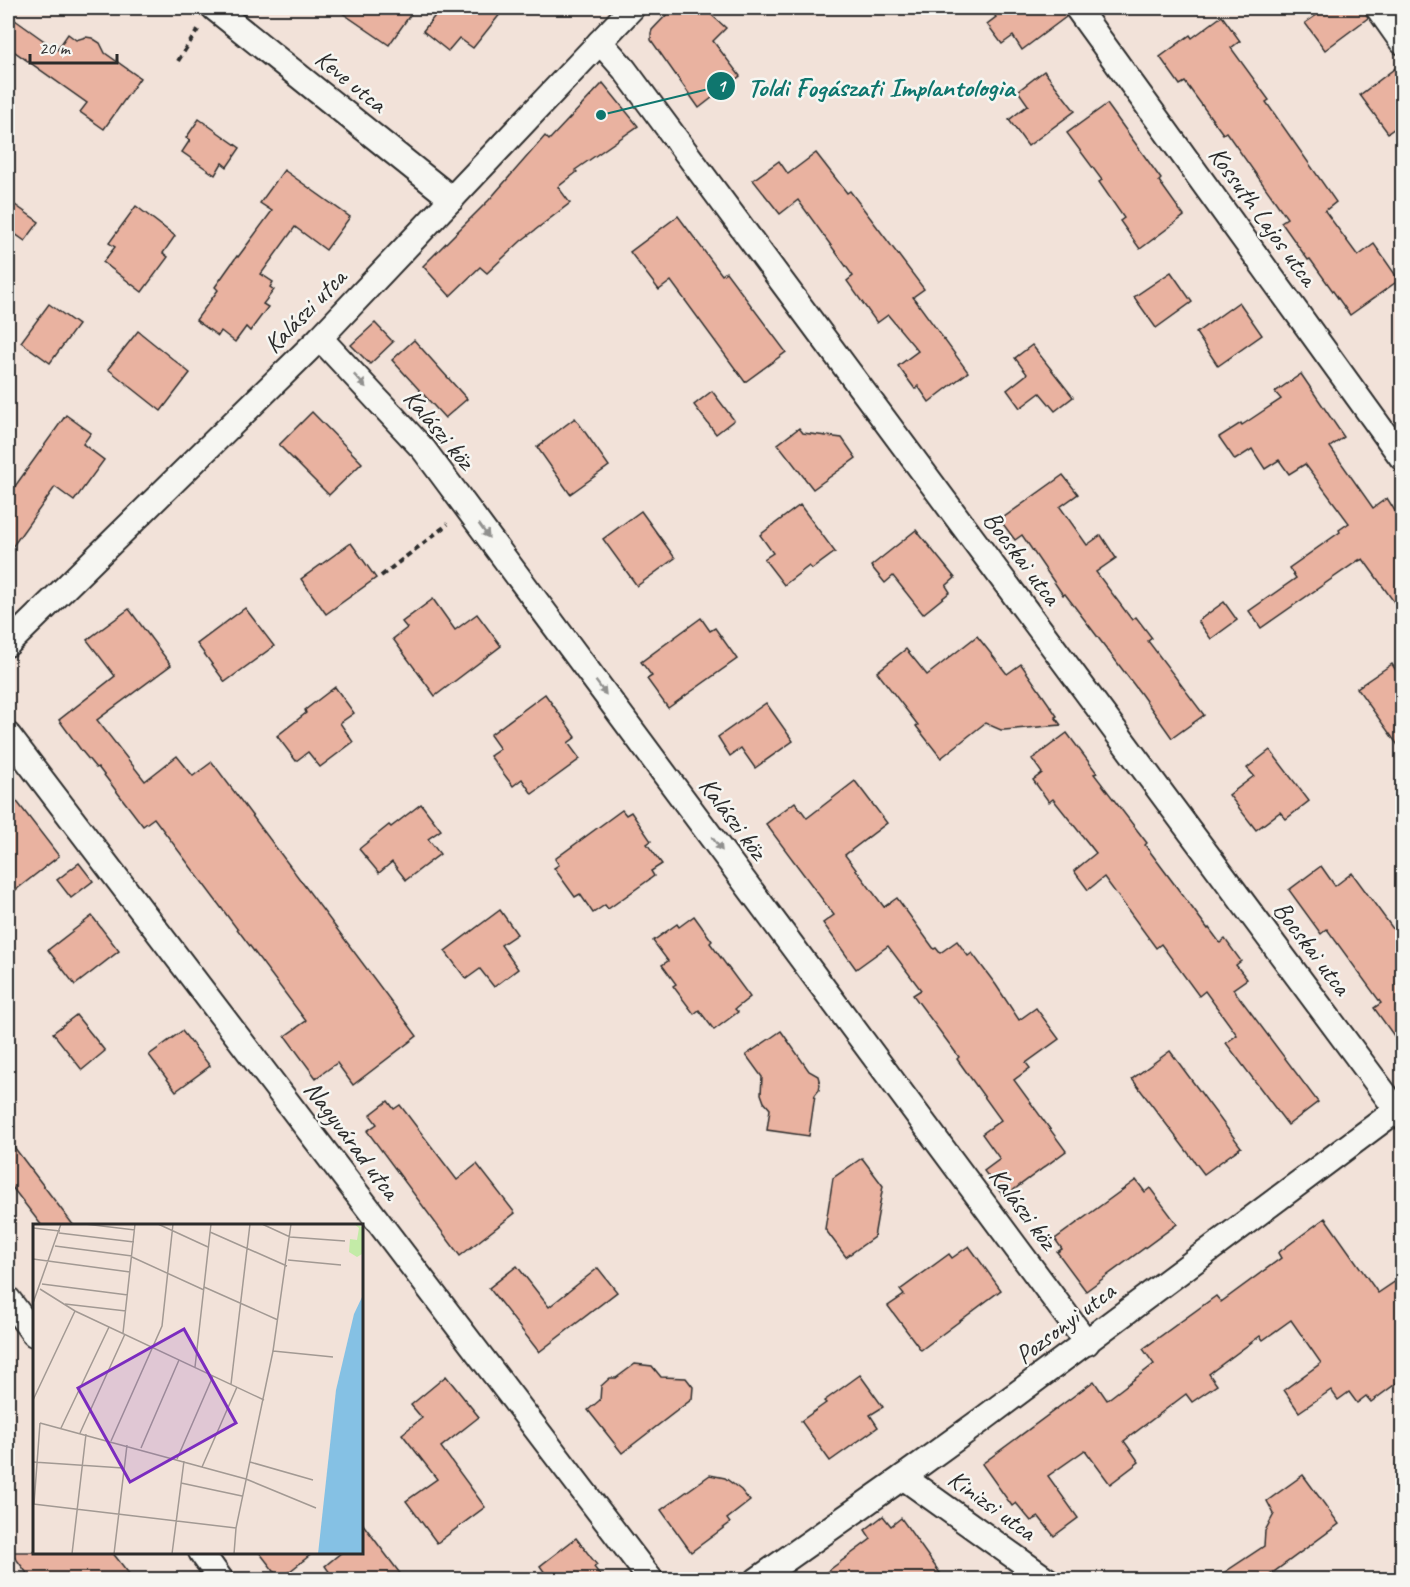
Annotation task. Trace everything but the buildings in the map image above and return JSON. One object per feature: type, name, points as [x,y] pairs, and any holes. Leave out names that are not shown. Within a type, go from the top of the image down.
[{"type":"street","name":"Kalászi utca","points":[[8,644],[321,338],[632,8]]},
{"type":"street","name":"Kossuth Lajos utca","points":[[1077,8],[1402,458]]},
{"type":"street","points":[[1378,8],[1402,42]]},
{"type":"street","name":"Keve utca","points":[[207,16],[452,199]]},
{"type":"street","name":"Bocskai utca","points":[[600,42],[624,69],[1401,1111]]},
{"type":"street","name":"Kalászi köz","points":[[321,338],[424,450],[1087,1342]]},
{"type":"street","name":"Nagyvárad utca","points":[[8,735],[651,1580]]},
{"type":"street","name":"Pozsonyi utca","points":[[757,1580],[903,1477],[1401,1111]]},
{"type":"street","points":[[8,1299],[33,1333]]},
{"type":"street","name":"Kinizsi utca","points":[[903,1477],[1047,1580]]},
{"type":"street","points":[[202,1554],[221,1580]]},
{"type":"path","points":[[178,61],[207,16]]},
{"type":"path","points":[[381,576],[468,509]]},
{"type":"place","name":"Toldi Fogászati Implantologia","points":[[601,115]]}]
